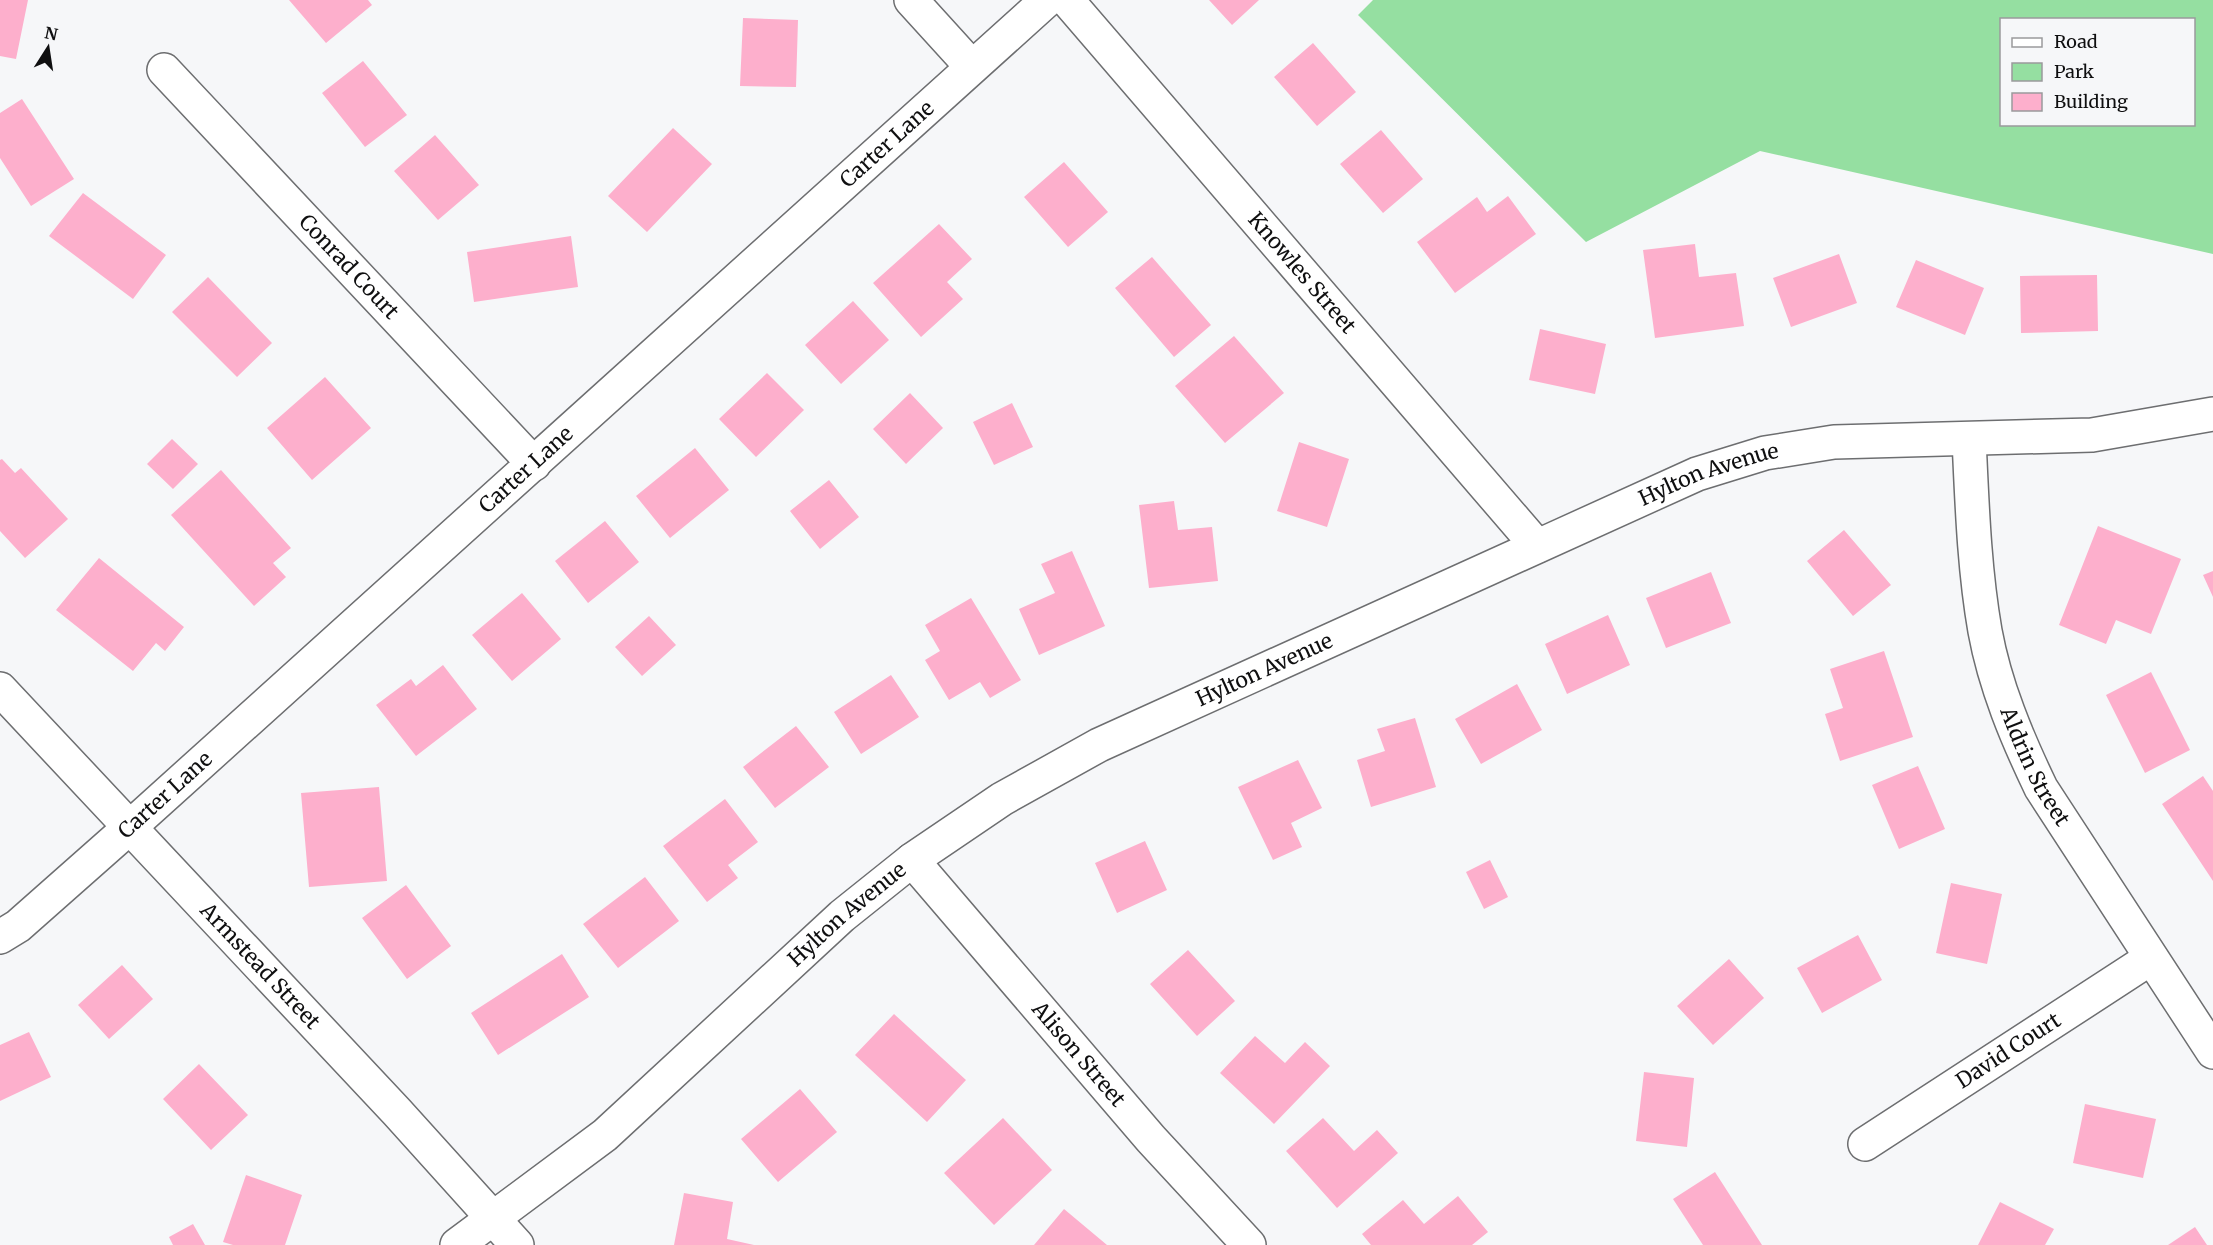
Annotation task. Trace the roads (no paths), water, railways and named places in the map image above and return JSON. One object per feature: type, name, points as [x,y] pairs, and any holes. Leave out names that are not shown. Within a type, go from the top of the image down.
[{"type":"street","points":[[911,0],[972,67]]},
{"type":"street","name":"Carter Lane","points":[[0,937],[18,926],[130,827],[1047,0]]},
{"type":"street","name":"Knowles Street","points":[[1067,0],[1537,546]]},
{"type":"street","name":"Conrad Court","points":[[164,70],[534,464]]},
{"type":"street","name":"Hylton Avenue","points":[[457,1245],[605,1136],[842,916],[912,860],[1002,799],[1100,746],[1697,474],[1765,453],[1834,442],[2092,435],[2213,414]]},
{"type":"street","name":"Aldrin Street","points":[[1969,439],[1975,560],[1986,633],[2001,691],[2021,747],[2041,788],[2213,1052]]},
{"type":"street","name":"Armstead Street","points":[[0,689],[397,1113],[517,1245]]},
{"type":"street","name":"Alison Street","points":[[912,860],[1151,1139],[1249,1245]]},
{"type":"street","name":"David Court","points":[[1865,1144],[2151,958]]}]
